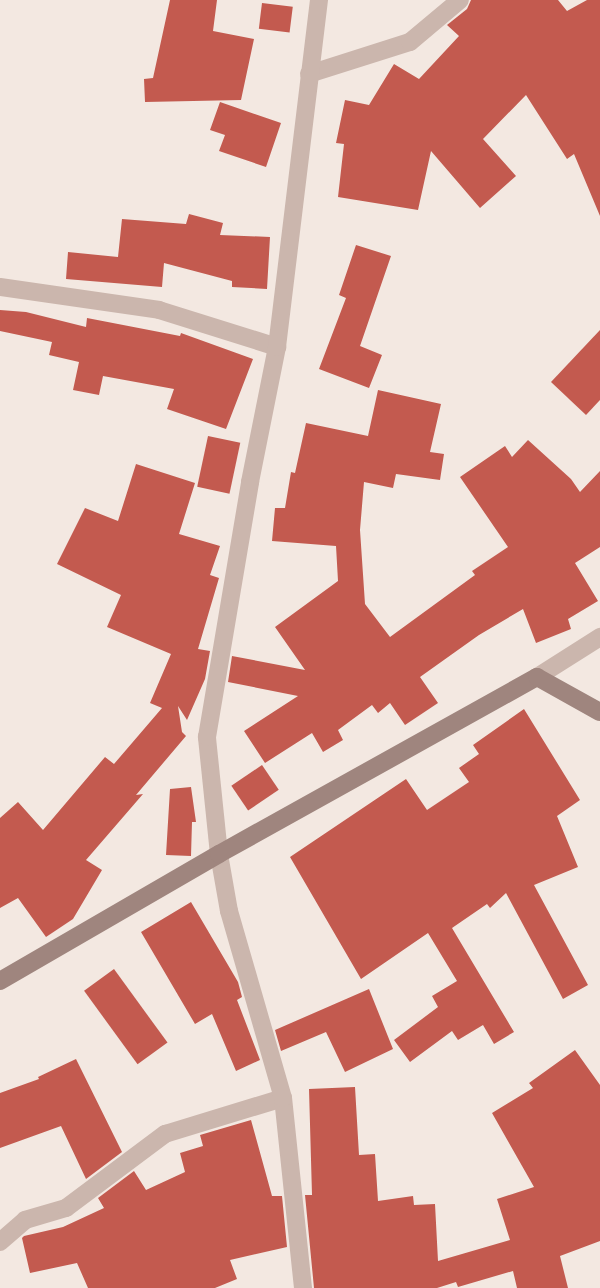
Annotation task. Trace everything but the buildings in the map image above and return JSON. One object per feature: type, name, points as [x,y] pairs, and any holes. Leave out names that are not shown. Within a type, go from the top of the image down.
[{"type":"street","points":[[303,1288],[283,1098],[229,911],[219,854],[208,737],[250,482],[277,347],[319,0]]},
{"type":"street","points":[[309,74],[410,43],[460,0]]},
{"type":"street","points":[[0,287],[159,310],[277,347]]},
{"type":"street","points":[[0,981],[219,854],[537,677],[600,637]]},
{"type":"street","points":[[537,677],[600,712]]},
{"type":"street","points":[[0,1242],[24,1220],[66,1208],[166,1134],[283,1098]]}]
